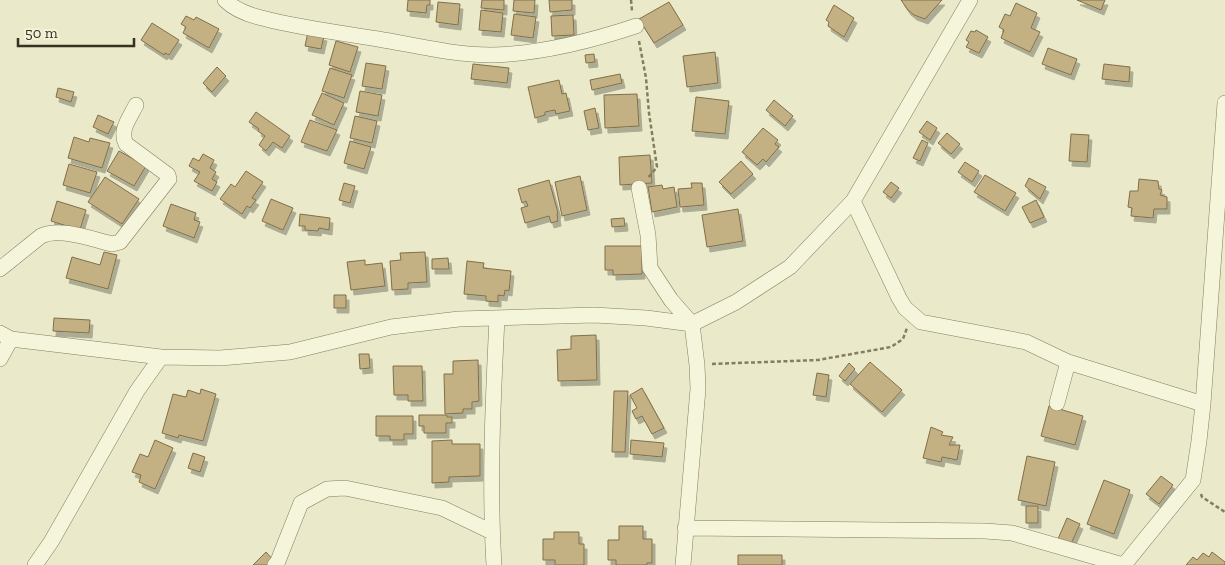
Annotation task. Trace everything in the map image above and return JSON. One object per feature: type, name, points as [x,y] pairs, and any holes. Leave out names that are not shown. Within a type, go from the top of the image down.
[{"type":"street","points":[[225,0],[232,6],[265,19],[412,45],[489,55],[524,52],[598,37],[636,26]]},
{"type":"street","points":[[0,359],[5,336],[160,357],[220,358],[290,352],[391,328],[459,319],[594,315],[646,318],[692,324],[736,302],[790,266],[854,201],[970,0]]},
{"type":"street","points":[[685,528],[985,531],[1012,534],[1124,565],[1193,480],[1203,404],[1225,103]]},
{"type":"street","points":[[0,269],[40,236],[48,232],[58,232],[112,244],[120,242],[125,236],[169,180],[168,175],[126,144],[123,138],[123,132],[136,105]]},
{"type":"street","points":[[639,188],[648,235],[650,268],[671,300],[692,324],[697,365],[698,389],[683,565]]},
{"type":"street","points":[[854,201],[899,298],[911,314],[921,322],[1026,342],[1068,362],[1203,404]]},
{"type":"street","points":[[494,565],[492,532],[492,417],[497,318]]},
{"type":"street","points":[[35,565],[51,542],[137,391],[160,357]]},
{"type":"street","points":[[1057,403],[1068,362]]},
{"type":"street","points":[[274,565],[278,561],[302,503],[327,489],[344,488],[442,508],[492,532]]},
{"type":"path","points":[[631,0],[646,78],[657,167],[639,188]]},
{"type":"path","points":[[697,365],[818,360],[891,347],[903,339],[911,314]]},
{"type":"path","points":[[1193,480],[1202,497],[1225,512]]},
{"type":"building","points":[[408,0],[430,0],[430,5],[427,5],[426,13],[407,11]]},
{"type":"building","points":[[482,0],[504,0],[504,10],[481,8]]},
{"type":"building","points":[[514,0],[535,0],[534,13],[513,11]]},
{"type":"building","points":[[549,0],[572,0],[572,10],[550,12]]},
{"type":"building","points":[[901,0],[942,0],[925,19],[914,15]]},
{"type":"building","points":[[1077,0],[1105,0],[1101,10]]},
{"type":"building","points":[[438,2],[460,4],[458,25],[436,22]]},
{"type":"building","points":[[669,2],[683,25],[654,43],[639,19]]},
{"type":"building","points":[[1016,3],[1037,13],[1031,28],[1040,32],[1030,52],[1001,38],[1004,30],[999,27],[1005,14],[1010,16]]},
{"type":"building","points":[[834,5],[854,18],[844,37],[828,26],[829,22],[826,20]]},
{"type":"building","points":[[481,10],[503,13],[501,32],[479,30]]},
{"type":"building","points":[[514,14],[536,17],[533,38],[511,35]]},
{"type":"building","points":[[573,15],[574,35],[552,36],[551,16]]},
{"type":"building","points":[[186,16],[194,20],[196,17],[219,29],[209,48],[183,33],[186,27],[181,24]]},
{"type":"building","points":[[152,23],[179,40],[169,55],[165,53],[164,55],[141,40]]},
{"type":"building","points":[[976,30],[988,37],[979,53],[966,47],[969,42],[966,40],[971,31],[975,32]]},
{"type":"building","points":[[308,32],[324,36],[321,49],[305,46]]},
{"type":"building","points":[[336,41],[358,47],[350,72],[329,65]]},
{"type":"building","points":[[1048,48],[1077,59],[1071,75],[1042,64]]},
{"type":"building","points":[[715,52],[718,83],[687,87],[683,56]]},
{"type":"building","points":[[594,54],[595,62],[586,63],[585,55]]},
{"type":"building","points":[[366,63],[386,66],[382,89],[362,86]]},
{"type":"building","points":[[473,64],[509,68],[507,83],[471,79]]},
{"type":"building","points":[[1104,64],[1130,67],[1129,82],[1102,79]]},
{"type":"building","points":[[217,67],[226,76],[212,92],[203,83]]},
{"type":"building","points":[[330,68],[352,75],[344,98],[322,91]]},
{"type":"building","points":[[620,74],[622,83],[592,90],[590,80]]},
{"type":"building","points":[[559,80],[562,94],[566,93],[570,111],[556,114],[555,110],[545,112],[545,115],[535,118],[528,87]]},
{"type":"building","points":[[58,88],[74,92],[71,102],[56,97]]},
{"type":"building","points":[[360,91],[382,95],[378,116],[356,112]]},
{"type":"building","points":[[322,93],[344,103],[334,125],[312,115]]},
{"type":"building","points":[[637,94],[639,126],[605,128],[604,95]]},
{"type":"building","points":[[696,97],[729,101],[725,134],[692,131]]},
{"type":"building","points":[[774,100],[793,116],[785,126],[766,110]]},
{"type":"building","points":[[595,108],[599,128],[588,130],[584,111]]},
{"type":"building","points":[[256,112],[290,136],[282,148],[273,142],[266,151],[259,145],[265,136],[249,122]]},
{"type":"building","points":[[98,115],[114,122],[108,134],[93,127]]},
{"type":"building","points":[[355,116],[377,121],[372,143],[350,138]]},
{"type":"building","points":[[310,120],[337,130],[327,151],[301,142]]},
{"type":"building","points":[[927,121],[937,128],[930,140],[919,132]]},
{"type":"building","points":[[763,128],[778,140],[775,144],[779,147],[766,162],[763,159],[757,165],[742,152]]},
{"type":"building","points":[[947,133],[960,144],[951,154],[938,143]]},
{"type":"building","points":[[1071,134],[1089,135],[1087,162],[1069,161]]},
{"type":"building","points":[[74,137],[89,142],[90,138],[110,143],[102,168],[68,158]]},
{"type":"building","points":[[922,140],[928,143],[920,161],[913,158]]},
{"type":"building","points":[[350,141],[371,147],[364,169],[344,163]]},
{"type":"building","points":[[119,151],[146,166],[134,186],[107,171]]},
{"type":"building","points":[[203,154],[214,160],[210,168],[216,172],[212,179],[217,182],[212,191],[194,181],[200,172],[189,166],[193,158],[199,161]]},
{"type":"building","points":[[650,155],[652,183],[620,185],[619,157]]},
{"type":"building","points":[[741,161],[753,174],[731,194],[719,182]]},
{"type":"building","points":[[965,162],[979,171],[972,182],[958,172]]},
{"type":"building","points":[[69,164],[97,172],[90,193],[63,185]]},
{"type":"building","points":[[246,171],[263,182],[252,198],[256,200],[250,208],[247,206],[242,214],[220,199],[231,184],[235,187]]},
{"type":"building","points":[[985,175],[1016,193],[1005,211],[974,192]]},
{"type":"building","points":[[580,176],[587,210],[562,216],[555,182]]},
{"type":"building","points":[[105,177],[139,199],[122,224],[88,202]]},
{"type":"building","points":[[1029,178],[1046,187],[1040,199],[1025,186]]},
{"type":"building","points":[[1139,179],[1158,181],[1159,189],[1162,190],[1160,195],[1167,197],[1167,209],[1154,209],[1153,218],[1131,216],[1132,208],[1128,207],[1130,191],[1138,191]]},
{"type":"building","points":[[549,180],[558,213],[558,221],[551,223],[549,216],[525,223],[521,208],[528,206],[526,201],[522,203],[518,189]]},
{"type":"building","points":[[891,182],[899,188],[891,198],[883,192]]},
{"type":"building","points":[[344,183],[355,186],[350,203],[339,200]]},
{"type":"building","points":[[691,183],[702,183],[704,205],[680,207],[678,189],[692,188]]},
{"type":"building","points":[[662,185],[663,189],[674,187],[677,207],[652,212],[648,187]]},
{"type":"building","points":[[271,199],[293,208],[283,230],[262,221]]},
{"type":"building","points":[[1036,200],[1044,217],[1030,223],[1022,207]]},
{"type":"building","points":[[57,201],[86,210],[80,230],[51,221]]},
{"type":"building","points":[[171,204],[196,213],[194,220],[200,222],[194,238],[163,226]]},
{"type":"building","points":[[738,209],[743,241],[707,247],[702,215]]},
{"type":"building","points":[[300,214],[330,218],[329,230],[319,228],[318,231],[305,230],[305,226],[299,226]]},
{"type":"building","points":[[624,218],[625,226],[612,227],[611,219]]},
{"type":"building","points":[[605,246],[642,246],[642,274],[613,275],[613,270],[605,270]]},
{"type":"building","points":[[104,252],[117,255],[108,289],[66,278],[72,257],[100,265]]},
{"type":"building","points":[[425,252],[427,282],[408,283],[408,289],[392,290],[390,261],[401,260],[400,253]]},
{"type":"building","points":[[448,258],[449,269],[432,269],[432,259]]},
{"type":"building","points":[[365,260],[365,265],[382,263],[385,286],[351,290],[347,262]]},
{"type":"building","points":[[467,261],[484,263],[483,268],[511,271],[509,291],[505,290],[504,296],[498,295],[498,302],[486,301],[486,296],[464,294]]},
{"type":"building","points":[[334,295],[346,295],[346,308],[334,308]]},
{"type":"building","points":[[54,318],[90,320],[89,333],[53,331]]},
{"type":"building","points":[[596,335],[597,380],[558,381],[557,350],[571,349],[571,336]]},
{"type":"building","points":[[359,354],[369,354],[370,368],[360,369]]},
{"type":"building","points":[[478,360],[479,401],[472,402],[472,409],[463,409],[463,413],[445,414],[444,374],[453,374],[453,361]]},
{"type":"building","points":[[870,362],[902,390],[882,412],[850,384]]},
{"type":"building","points":[[849,363],[855,369],[845,381],[839,376]]},
{"type":"building","points":[[393,366],[422,366],[423,401],[408,401],[408,395],[394,395]]},
{"type":"building","points":[[817,373],[829,375],[826,397],[813,395]]},
{"type":"building","points":[[642,388],[664,428],[652,434],[642,416],[636,419],[632,411],[637,408],[630,395]]},
{"type":"building","points":[[201,389],[216,394],[203,441],[179,435],[178,438],[162,433],[173,394],[186,397],[188,390],[200,394]]},
{"type":"building","points":[[614,391],[628,391],[625,452],[612,452]]},
{"type":"building","points":[[1049,406],[1083,416],[1075,445],[1041,436]]},
{"type":"building","points":[[419,415],[447,415],[447,417],[452,417],[452,423],[446,423],[446,433],[424,433],[424,426],[419,426]]},
{"type":"building","points":[[376,416],[413,416],[413,434],[404,434],[404,440],[390,440],[390,436],[376,436]]},
{"type":"building","points":[[931,427],[943,432],[941,435],[953,437],[949,445],[960,445],[957,460],[942,457],[941,462],[923,458]]},
{"type":"building","points":[[155,440],[173,448],[155,489],[139,482],[141,475],[132,472],[140,454],[148,457]]},
{"type":"building","points":[[452,440],[452,444],[480,444],[480,476],[449,477],[449,482],[432,483],[432,441]]},
{"type":"building","points":[[631,440],[664,443],[662,457],[630,454]]},
{"type":"building","points":[[193,453],[205,457],[200,472],[188,468]]},
{"type":"building","points":[[1027,456],[1055,462],[1046,506],[1018,500]]},
{"type":"building","points":[[1161,476],[1173,485],[1159,504],[1146,494]]},
{"type":"building","points":[[1104,480],[1130,490],[1114,534],[1087,524]]},
{"type":"building","points":[[1026,506],[1038,506],[1038,523],[1026,523]]},
{"type":"building","points":[[1067,518],[1080,524],[1071,544],[1058,539]]},
{"type":"building","points":[[619,526],[643,526],[643,539],[652,539],[652,563],[647,563],[647,565],[616,565],[616,560],[608,560],[608,540],[619,540]]},
{"type":"building","points":[[554,532],[579,532],[579,544],[584,544],[584,565],[555,565],[555,560],[543,560],[543,539],[554,539]]},
{"type":"building","points":[[266,552],[274,561],[270,565],[253,565]]},
{"type":"building","points":[[1212,552],[1225,562],[1225,565],[1186,565],[1193,557],[1197,560],[1203,553],[1209,557]]},
{"type":"building","points":[[738,555],[782,555],[782,565],[738,565]]}]
